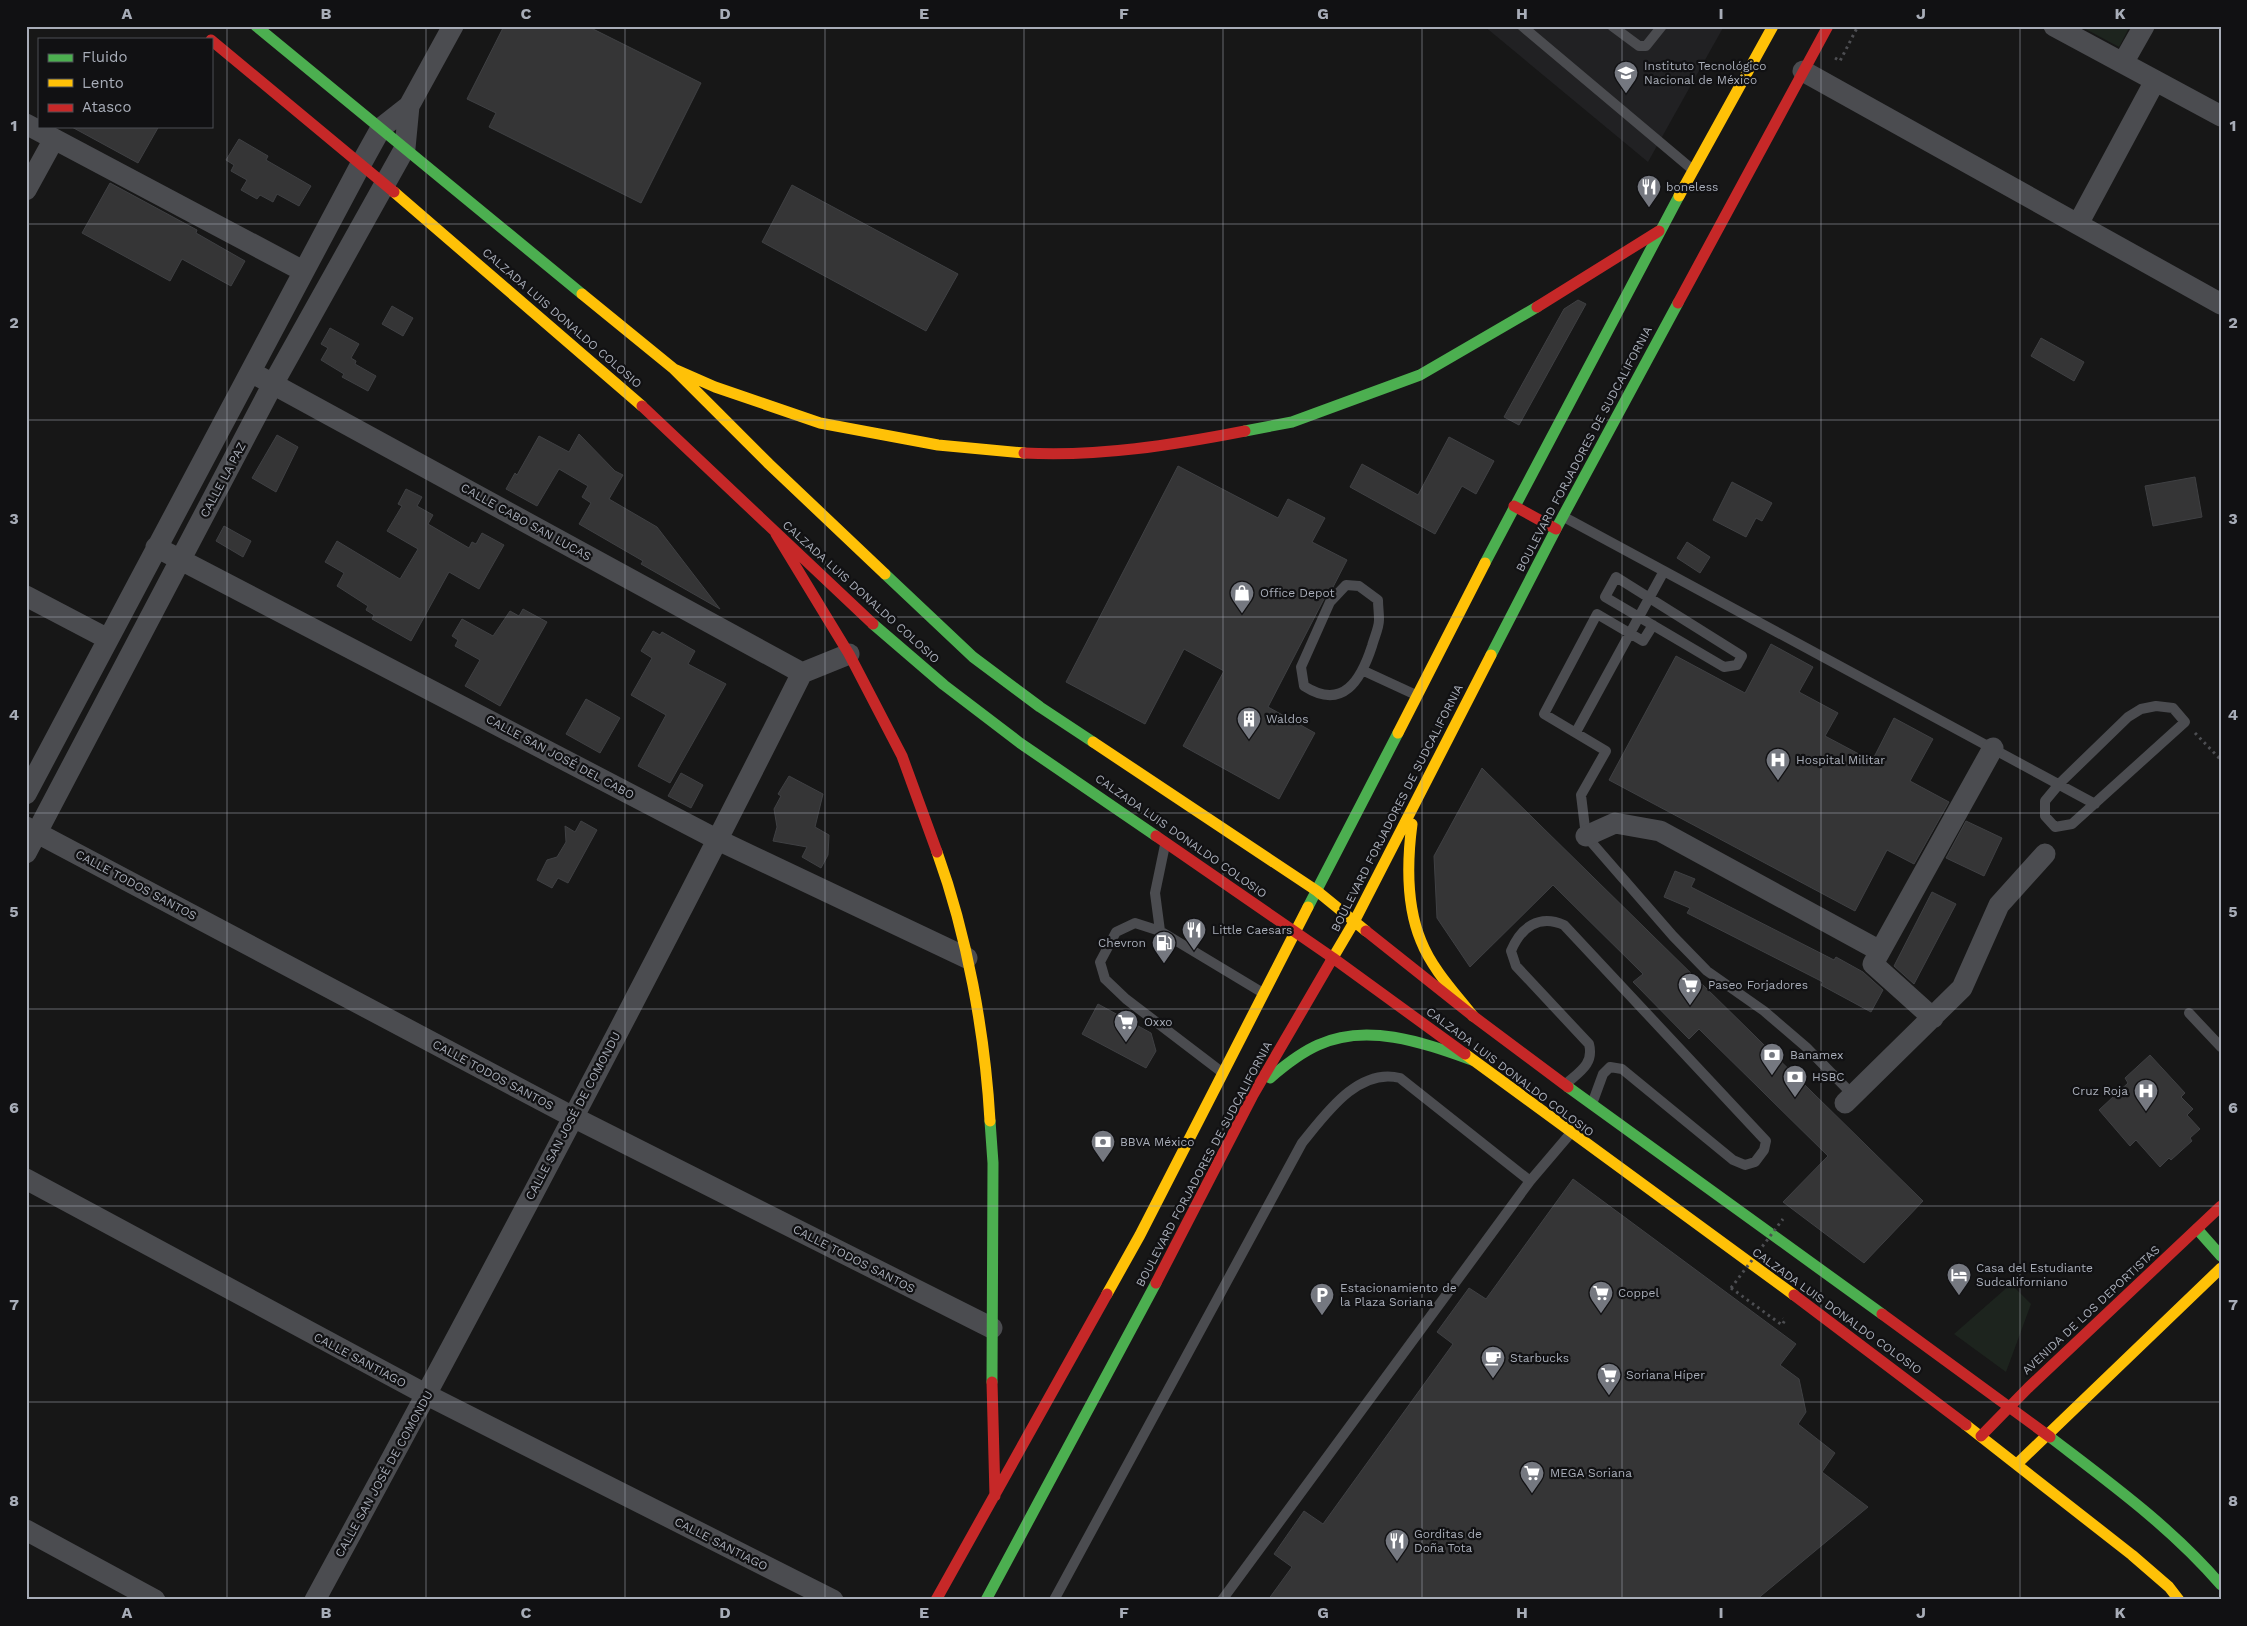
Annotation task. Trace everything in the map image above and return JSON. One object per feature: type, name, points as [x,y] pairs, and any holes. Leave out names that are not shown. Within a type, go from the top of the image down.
[{"type":"main road","name":"CALZADA LUIS DONALDO COLOSIO","points":[[256,26],[674,369],[782,477],[973,657],[1040,707],[1317,891],[1474,1016],[1566,1085],[2010,1406],[2154,1518],[2201,1562],[2221,1585]]},
{"type":"main road","name":"BOULEVARD FORJADORES DE SUDCALIFORNIA","points":[[986,1600],[1146,1304],[1253,1095],[1354,922],[1556,529],[1826,27]]},
{"type":"main road","name":"BOULEVARD FORJADORES DE SUDCALIFORNIA","points":[[936,1600],[1140,1235],[1514,506],[1767,31]]},
{"type":"main road","name":"CALZADA LUIS DONALDO COLOSIO","points":[[212,40],[384,183],[660,421],[859,612],[944,684],[1020,743],[1296,932],[1570,1134],[1873,1353],[2132,1555],[2169,1587],[2179,1600]]},
{"type":"main road","points":[[674,369],[715,387],[820,423],[938,445],[994,452],[1056,455],[1184,443],[1292,422],[1420,375],[1497,332],[1660,230]]},
{"type":"main road","points":[[1514,506],[1556,529]]},
{"type":"main road","points":[[776,534],[848,654],[902,756],[942,866],[967,958],[988,1081],[994,1163],[992,1328],[995,1496]]},
{"type":"main road","points":[[1416,801],[1407,860],[1415,923],[1421,942],[1434,965],[1474,1016]]},
{"type":"main road","points":[[1253,1095],[1288,1060],[1328,1039],[1366,1033],[1418,1041],[1472,1060]]},
{"type":"main road","points":[[1598,1122],[1628,1131]]},
{"type":"main road","points":[[1570,1134],[1578,1124]]},
{"type":"main road","name":"AVENIDA DE LOS DEPORTISTAS","points":[[1981,1436],[2010,1406],[2221,1206]]},
{"type":"main road","points":[[2197,1229],[2221,1256]]},
{"type":"main road","points":[[1119,1296],[1140,1235]]},
{"type":"main road","points":[[2017,1464],[2221,1268]]},
{"type":"main road","points":[[1127,1307],[1134,1308],[1146,1304]]},
{"type":"main road","points":[[1074,1406],[1082,1414],[1082,1421]]},
{"type":"main road","points":[[1022,1447],[1051,1419]]},
{"type":"street","name":"CALLE LA PAZ","points":[[26,794],[303,271],[381,128],[409,106],[453,26]]},
{"type":"street","points":[[2054,26],[2221,116]]},
{"type":"street","points":[[2123,64],[2144,26]]},
{"type":"street","points":[[1804,71],[2221,304]]},
{"type":"street","points":[[2078,224],[2155,81]]},
{"type":"street","name":"CALLE LA PAZ","points":[[26,853],[32,830],[181,560],[273,384],[405,148],[409,106]]},
{"type":"street","points":[[26,124],[303,271]]},
{"type":"street","points":[[26,190],[54,139]]},
{"type":"street","name":"CALLE CABO SAN LUCAS","points":[[250,371],[802,673]]},
{"type":"street","name":"CALLE SAN JOSÉ DEL CABO","points":[[156,547],[718,840],[967,958]]},
{"type":"street","points":[[26,596],[108,639]]},
{"type":"street","points":[[802,673],[848,654]]},
{"type":"street","name":"CALLE SAN JOSÉ DE COMONDU","points":[[315,1600],[427,1395],[718,840],[802,673]]},
{"type":"street","points":[[1933,1018],[1873,964],[1993,748]]},
{"type":"street","points":[[1586,836],[1615,823],[1660,831],[1880,951]]},
{"type":"street","name":"CALLE TODOS SANTOS","points":[[32,830],[573,1117],[992,1328]]},
{"type":"street","points":[[1849,1099],[1962,988],[1999,905],[2045,854]]},
{"type":"street","name":"CALLE SANTIAGO","points":[[26,1179],[427,1395],[832,1600]]},
{"type":"street","points":[[26,1530],[155,1600]]},
{"type":"lane","points":[[1522,26],[1694,170]]},
{"type":"lane","points":[[1612,26],[1639,46],[1646,46],[1662,26]]},
{"type":"lane","points":[[1563,516],[2060,783],[2095,804]]},
{"type":"lane","points":[[1576,732],[1664,571]]},
{"type":"lane","points":[[1616,577],[1649,598],[1742,656],[1737,665],[1724,667],[1605,597],[1616,577]]},
{"type":"lane","points":[[1346,585],[1359,586],[1378,600],[1379,622],[1364,671],[1349,687],[1331,696],[1315,693],[1304,686],[1301,667],[1330,602],[1346,585]]},
{"type":"lane","points":[[1652,625],[1643,641],[1597,614],[1544,714],[1606,751],[1581,795],[1586,836],[1707,971],[1764,1011],[1806,1047],[1849,1099]]},
{"type":"lane","points":[[1364,671],[1417,695]]},
{"type":"lane","points":[[2156,706],[2173,708],[2185,722],[2072,824],[2056,827],[2044,816],[2045,801],[2060,783],[2128,718],[2141,709],[2156,706]]},
{"type":"lane","points":[[1160,931],[1155,893],[1166,842]]},
{"type":"lane","points":[[1566,1085],[1586,1066],[1592,1054],[1589,1044],[1516,966],[1511,951],[1516,939],[1541,920],[1553,921],[1569,930],[1766,1141],[1764,1150],[1755,1162],[1745,1165],[1733,1160],[1622,1069],[1610,1067],[1603,1074],[1592,1104]]},
{"type":"lane","points":[[1223,1073],[1126,999],[1105,979],[1100,962],[1116,932],[1135,923],[1160,931],[1264,993]]},
{"type":"lane","points":[[2189,1013],[2221,1047]]},
{"type":"lane","points":[[1054,1600],[1302,1144],[1336,1101],[1376,1076],[1388,1075],[1400,1078],[1530,1181]]},
{"type":"lane","points":[[1222,1600],[1530,1181],[1570,1134]]},
{"type":"path","points":[[2185,722],[2221,760]]},
{"type":"path","points":[[1778,1314],[1785,1320],[1782,1325],[1731,1288],[1783,1219]]},
{"type":"path","points":[[1734,1282],[1741,1288]]},
{"type":"shaded area","name":"Instituto Tecnológico Nacional de México","points":[[1484,26],[1724,26],[1648,162]]},
{"type":"shaded area","points":[[2080,26],[2130,26],[2119,47]]},
{"type":"shaded area","points":[[2011,1284],[2031,1304],[2006,1372],[1954,1334]]},
{"type":"building","points":[[504,26],[587,26],[701,83],[641,203],[489,127],[496,113],[467,99]]},
{"type":"building","points":[[74,128],[158,128],[138,163]]},
{"type":"building","points":[[239,139],[268,156],[266,160],[311,186],[299,206],[277,194],[273,202],[260,195],[257,199],[241,190],[247,180],[231,171],[234,165],[226,160]]},
{"type":"building","points":[[110,183],[197,230],[196,233],[245,261],[231,286],[182,259],[170,281],[82,233]]},
{"type":"building","points":[[792,185],[958,274],[926,331],[762,242]]},
{"type":"building","points":[[1578,300],[1586,304],[1519,425],[1504,417],[1564,309]]},
{"type":"building","points":[[392,306],[413,318],[403,336],[382,324]]},
{"type":"building","points":[[330,328],[359,344],[351,358],[356,361],[355,364],[376,376],[368,391],[342,377],[344,374],[321,360],[328,348],[321,344]]},
{"type":"building","points":[[2041,338],[2084,362],[2074,381],[2031,356]]},
{"type":"building","points":[[579,434],[615,471],[623,475],[609,499],[657,527],[720,609],[641,564],[643,561],[579,524],[591,503],[582,497],[588,486],[559,469],[537,506],[506,489],[515,473],[517,475],[539,436],[569,452]]},
{"type":"building","points":[[277,435],[298,447],[276,492],[252,478]]},
{"type":"building","points":[[1449,437],[1494,461],[1476,494],[1462,486],[1435,534],[1350,487],[1362,464],[1418,495]]},
{"type":"building","points":[[1178,466],[1278,518],[1288,499],[1325,518],[1312,542],[1347,560],[1331,591],[1324,599],[1268,707],[1315,733],[1279,799],[1183,746],[1224,671],[1184,649],[1145,724],[1066,682]]},
{"type":"building","points":[[2195,477],[2202,517],[2153,526],[2145,486]]},
{"type":"building","points":[[1732,482],[1772,503],[1762,521],[1756,518],[1746,537],[1713,520]]},
{"type":"building","points":[[406,489],[422,497],[417,506],[433,515],[428,524],[469,548],[472,542],[476,544],[482,533],[504,545],[479,589],[449,572],[411,641],[372,619],[374,615],[366,610],[368,606],[337,586],[344,573],[325,562],[337,541],[400,579],[418,549],[387,531],[402,506],[398,504]]},
{"type":"building","points":[[224,526],[251,541],[243,557],[216,541]]},
{"type":"building","points":[[1687,542],[1710,557],[1700,573],[1677,558]]},
{"type":"building","points":[[523,609],[547,622],[500,706],[465,686],[480,660],[455,646],[458,640],[452,636],[462,619],[493,636],[510,611],[519,616]]},
{"type":"building","points":[[653,631],[660,635],[662,632],[695,651],[688,664],[726,684],[670,783],[638,766],[666,715],[631,695],[652,658],[641,651]]},
{"type":"building","points":[[1771,644],[1813,667],[1799,692],[1838,713],[1825,736],[1872,761],[1894,718],[1933,739],[1910,781],[1949,802],[1914,864],[1887,850],[1855,911],[1609,780],[1676,656],[1745,693]]},
{"type":"building","points":[[586,699],[620,718],[600,753],[566,734]]},
{"type":"building","name":"Paseo Forjadores","points":[[1482,768],[1923,1201],[1864,1263],[1783,1202],[1828,1156],[1699,1029],[1689,1039],[1633,982],[1643,974],[1553,885],[1470,967],[1437,918],[1434,856]]},
{"type":"building","points":[[681,773],[703,785],[691,808],[668,796]]},
{"type":"building","points":[[789,776],[823,794],[815,827],[829,835],[828,855],[821,868],[802,857],[807,847],[773,841],[777,827],[774,809],[781,796],[778,794]]},
{"type":"building","points":[[581,821],[597,830],[568,883],[558,878],[552,888],[537,880],[547,860],[557,857],[566,842],[565,826],[575,832]]},
{"type":"building","points":[[1966,821],[2002,838],[1984,876],[1946,858]]},
{"type":"building","points":[[1675,871],[1695,879],[1691,887],[1834,960],[1836,957],[1863,972],[1883,990],[1871,1012],[1821,985],[1823,982],[1687,913],[1690,908],[1664,897]]},
{"type":"building","points":[[1932,892],[1956,904],[1914,984],[1894,966]]},
{"type":"building","name":"Oxxo","points":[[1098,1004],[1151,1033],[1156,1051],[1146,1068],[1082,1034]]},
{"type":"building","name":"Cruz Roja","points":[[2150,1055],[2185,1093],[2181,1097],[2193,1109],[2187,1115],[2200,1129],[2190,1138],[2192,1141],[2171,1160],[2169,1158],[2160,1167],[2136,1140],[2130,1146],[2099,1110],[2128,1083],[2125,1078]]},
{"type":"building","name":"Soriana Híper","points":[[1573,1179],[1796,1344],[1780,1365],[1799,1379],[1806,1412],[1798,1424],[1835,1453],[1822,1472],[1868,1507],[1756,1600],[1268,1600],[1292,1567],[1274,1554],[1304,1511],[1323,1524],[1453,1344],[1437,1332],[1469,1288],[1486,1299]]},
{"type":"traffic: fast","points":[[256,26],[582,294]]},
{"type":"traffic: fast","points":[[1485,563],[1679,196]]},
{"type":"traffic: fast","points":[[1491,655],[1556,529],[1678,303]]},
{"type":"traffic: fast","points":[[1245,431],[1292,422],[1420,375],[1537,307]]},
{"type":"traffic: fast","points":[[885,574],[973,657],[1040,707],[1093,742]]},
{"type":"traffic: fast","points":[[873,624],[944,685],[1020,743],[1156,836]]},
{"type":"traffic: fast","points":[[1308,907],[1398,733]]},
{"type":"traffic: fast","points":[[1270,1078],[1311,1048],[1337,1038],[1356,1035],[1376,1035],[1415,1042],[1472,1060]]},
{"type":"traffic: fast","points":[[1568,1087],[1882,1314]]},
{"type":"traffic: fast","points":[[990,1121],[993,1163],[992,1382]]},
{"type":"traffic: fast","points":[[2197,1229],[2221,1256]]},
{"type":"traffic: fast","points":[[986,1600],[1156,1283]]},
{"type":"traffic: fast","points":[[2050,1437],[2161,1525],[2221,1585]]},
{"type":"traffic: slow","points":[[1679,196],[1773,26]]},
{"type":"traffic: slow","points":[[394,192],[642,406]]},
{"type":"traffic: slow","points":[[582,294],[674,369],[769,464],[885,574]]},
{"type":"traffic: slow","points":[[674,369],[715,387],[820,423],[938,445],[1024,453]]},
{"type":"traffic: slow","points":[[1398,733],[1485,563]]},
{"type":"traffic: slow","points":[[1331,961],[1354,922],[1491,655]]},
{"type":"traffic: slow","points":[[1093,742],[1317,891],[1366,931]]},
{"type":"traffic: slow","points":[[1412,824],[1409,853],[1409,883],[1416,927],[1431,961],[1473,1016]]},
{"type":"traffic: slow","points":[[937,852],[966,950],[973,985],[984,1054],[990,1121]]},
{"type":"traffic: slow","points":[[1107,1294],[1140,1235],[1308,907]]},
{"type":"traffic: slow","points":[[1465,1054],[1794,1295]]},
{"type":"traffic: slow","points":[[2017,1464],[2221,1268]]},
{"type":"traffic: slow","points":[[1966,1425],[2132,1555],[2169,1587],[2179,1600]]},
{"type":"traffic: jam","points":[[1678,303],[1828,26]]},
{"type":"traffic: jam","points":[[212,41],[394,192]]},
{"type":"traffic: jam","points":[[1537,307],[1659,231]]},
{"type":"traffic: jam","points":[[642,406],[873,624]]},
{"type":"traffic: jam","points":[[1024,453],[1080,453],[1135,449],[1245,431]]},
{"type":"traffic: jam","points":[[1514,506],[1556,529]]},
{"type":"traffic: jam","points":[[776,534],[849,654],[902,756],[937,852]]},
{"type":"traffic: jam","points":[[1156,836],[1333,958],[1465,1054]]},
{"type":"traffic: jam","points":[[1366,931],[1473,1016],[1568,1087]]},
{"type":"traffic: jam","points":[[1156,1283],[1253,1095],[1331,961]]},
{"type":"traffic: jam","points":[[1981,1436],[2028,1388],[2221,1206]]},
{"type":"traffic: jam","points":[[936,1600],[1107,1294]]},
{"type":"traffic: jam","points":[[1794,1295],[1966,1425]]},
{"type":"traffic: jam","points":[[1882,1314],[2050,1437]]},
{"type":"traffic: jam","points":[[992,1382],[995,1496]]},
{"type":"place","name":"Instituto Tecnológico Nacional de México","points":[[1626,94]]},
{"type":"place","name":"boneless","points":[[1649,208]]},
{"type":"place","name":"Office Depot","points":[[1242,614]]},
{"type":"place","name":"Waldos","points":[[1249,740]]},
{"type":"place","name":"Hospital Militar","points":[[1778,781]]},
{"type":"place","name":"Little Caesars","points":[[1194,951]]},
{"type":"place","name":"Chevron","points":[[1164,964]]},
{"type":"place","name":"Paseo Forjadores","points":[[1690,1006]]},
{"type":"place","name":"Oxxo","points":[[1126,1043]]},
{"type":"place","name":"Banamex","points":[[1772,1076]]},
{"type":"place","name":"HSBC","points":[[1795,1098]]},
{"type":"place","name":"Cruz Roja","points":[[2146,1112]]},
{"type":"place","name":"BBVA México","points":[[1103,1163]]},
{"type":"place","name":"Casa del Estudiante Sudcaliforniano","points":[[1959,1296]]},
{"type":"place","name":"Coppel","points":[[1601,1314]]},
{"type":"place","name":"Estacionamiento de la Plaza Soriana","points":[[1322,1316]]},
{"type":"place","name":"Starbucks","points":[[1493,1379]]},
{"type":"place","name":"Soriana Híper","points":[[1609,1396]]},
{"type":"place","name":"MEGA Soriana","points":[[1532,1494]]},
{"type":"place","name":"Gorditas de Doña Tota","points":[[1397,1562]]}]
